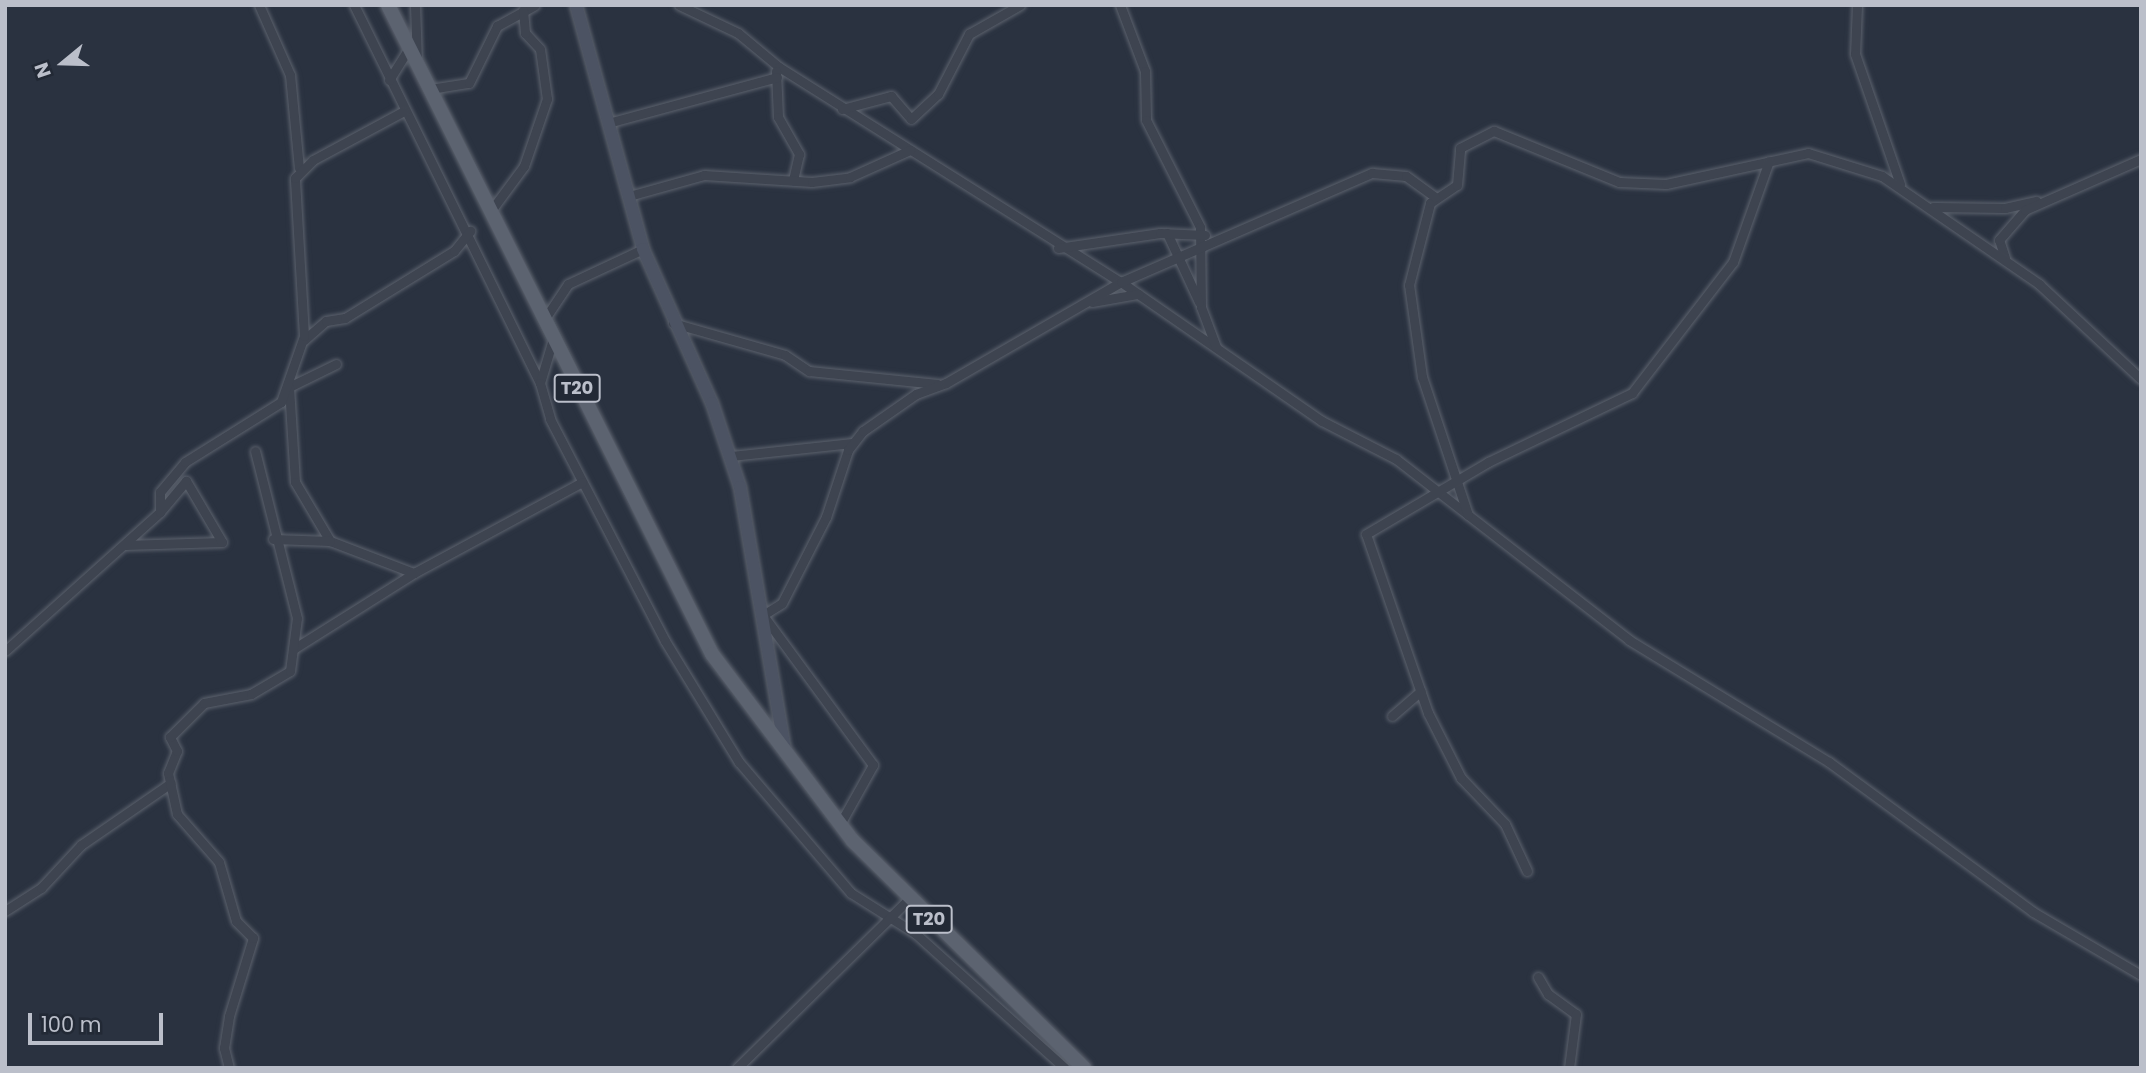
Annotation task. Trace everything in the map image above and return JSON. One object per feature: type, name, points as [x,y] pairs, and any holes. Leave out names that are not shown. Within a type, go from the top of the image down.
[{"type":"main road","name":"T20","points":[[388,5],[712,654],[787,759],[840,824],[909,899],[1084,1068]]},
{"type":"street","points":[[259,5],[290,75],[299,168],[293,198],[303,341],[289,387],[295,482],[330,541]]},
{"type":"street","points":[[354,5],[404,111],[470,231],[582,482],[665,641],[739,762],[850,894],[893,916],[1065,1068]]},
{"type":"street","points":[[415,5],[417,64]]},
{"type":"street","points":[[430,89],[469,83],[497,26],[535,5]]},
{"type":"street","points":[[576,5],[643,249],[672,323],[731,456],[763,615],[787,759]]},
{"type":"street","points":[[679,5],[738,33],[776,65],[842,109],[911,150],[1058,248],[1121,282],[1216,348],[1437,490],[1629,640],[1829,762],[2033,912],[2141,975]]},
{"type":"street","points":[[842,109],[891,96],[911,119],[924,111],[951,72],[963,41],[1020,5]]},
{"type":"street","points":[[1120,5],[1144,71],[1146,120],[1201,239],[1201,307]]},
{"type":"street","points":[[1857,5],[1855,54],[1900,184]]},
{"type":"street","points":[[491,212],[524,166],[547,100],[541,53],[525,33],[523,10]]},
{"type":"street","points":[[389,80],[409,48]]},
{"type":"street","points":[[776,65],[778,117],[799,154],[793,180]]},
{"type":"street","points":[[608,123],[776,77]]},
{"type":"street","points":[[299,168],[404,111]]},
{"type":"street","points":[[1469,517],[1422,377],[1410,313],[1410,279],[1435,198],[1457,187],[1462,145],[1494,131],[1619,182],[1666,184],[1816,153],[1900,184],[2006,260],[2141,379]]},
{"type":"street","points":[[629,196],[704,175],[793,180],[850,177],[911,150]]},
{"type":"street","points":[[2006,260],[1999,240],[2003,231],[2048,200],[2141,159]]},
{"type":"street","points":[[1527,871],[1505,824],[1461,778],[1421,691],[1365,538],[1457,479],[1632,393],[1732,262],[1769,161]]},
{"type":"street","points":[[1058,248],[1167,233],[1201,239],[1216,237],[1380,171],[1406,176],[1435,198]]},
{"type":"street","points":[[1933,207],[2005,208],[2048,200]]},
{"type":"street","points":[[303,341],[326,321],[345,318],[454,251],[470,231]]},
{"type":"street","points":[[1167,233],[1180,254],[1216,348]]},
{"type":"street","points":[[763,615],[782,603],[825,521],[852,443],[877,418],[946,383],[1121,282],[1180,254],[1201,239]]},
{"type":"street","points":[[544,321],[568,284],[643,249]]},
{"type":"street","points":[[1083,304],[1138,294]]},
{"type":"street","points":[[672,323],[785,355],[809,371],[946,383]]},
{"type":"street","points":[[540,383],[553,340]]},
{"type":"street","points":[[160,512],[160,492],[186,461],[264,418],[289,387],[335,364]]},
{"type":"street","points":[[731,456],[852,443]]},
{"type":"street","points":[[229,1068],[224,1048],[229,1016],[253,938],[236,921],[219,862],[177,814],[171,783],[174,731],[206,702],[251,694],[290,671],[297,618],[273,539],[255,451]]},
{"type":"street","points":[[5,651],[160,512],[186,481],[222,542],[124,545]]},
{"type":"street","points":[[295,648],[414,573],[582,482]]},
{"type":"street","points":[[273,539],[330,541],[414,573]]},
{"type":"street","points":[[763,615],[873,765],[840,824]]},
{"type":"street","points":[[1392,716],[1421,691]]},
{"type":"street","points":[[5,911],[41,888],[81,845],[171,783]]},
{"type":"street","points":[[737,1068],[909,899]]},
{"type":"street","points":[[1538,977],[1548,994],[1576,1014],[1569,1068]]}]
